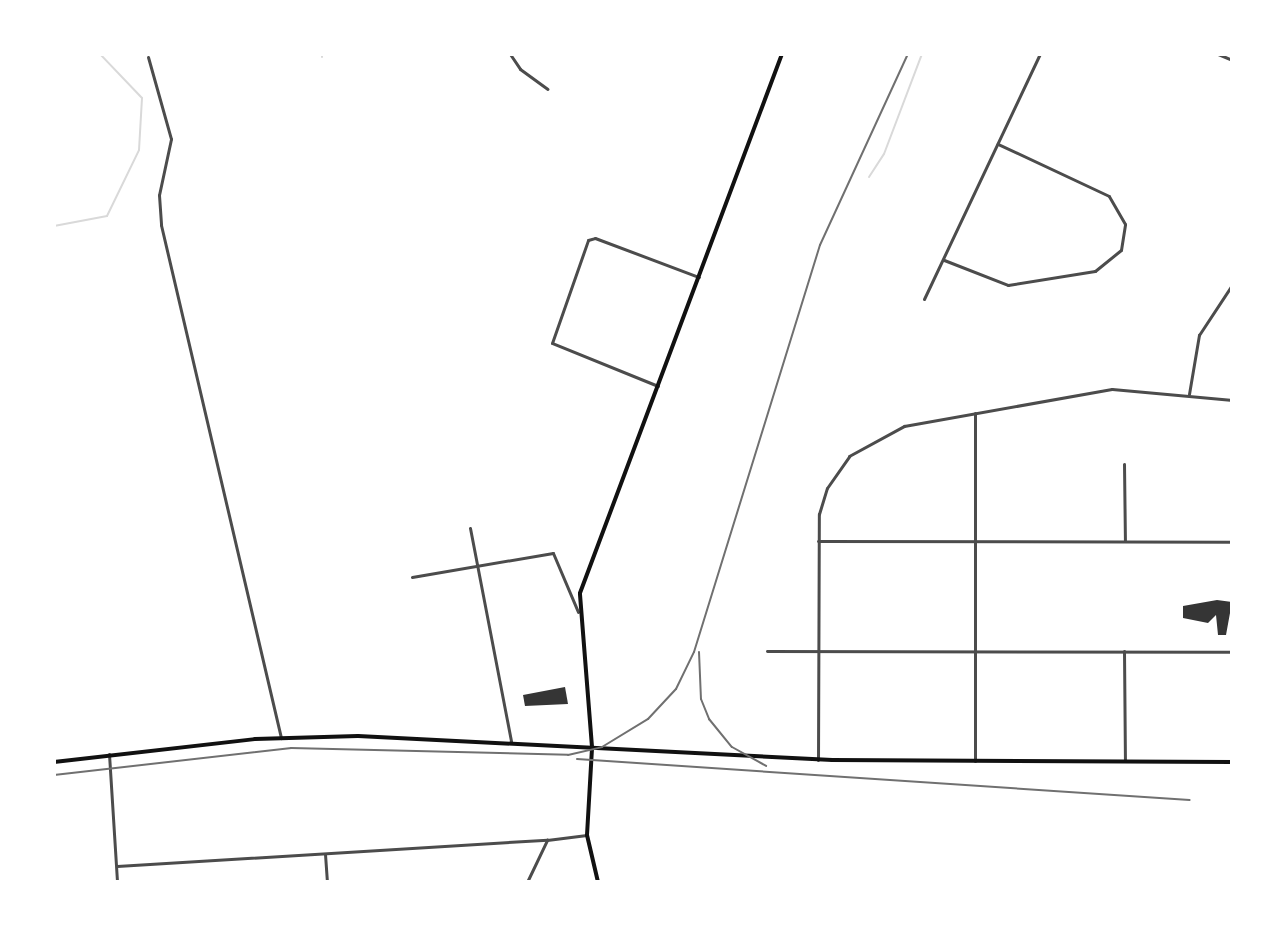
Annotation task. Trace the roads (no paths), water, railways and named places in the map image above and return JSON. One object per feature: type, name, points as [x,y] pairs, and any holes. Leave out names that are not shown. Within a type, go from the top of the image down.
[{"type":"main road","points":[[598,882],[587,835],[592,747],[578,612],[580,593],[782,54]]},
{"type":"main road","points":[[54,762],[281,738],[511,741],[818,760],[1232,762]]},
{"type":"street","points":[[510,54],[520,69],[548,89]]},
{"type":"street","points":[[924,299],[1040,54]]},
{"type":"street","points":[[1218,54],[1232,60]]},
{"type":"street","points":[[148,57],[171,139],[159,195],[161,225],[281,738]]},
{"type":"street","points":[[944,260],[1008,285],[1095,271],[1121,250],[1125,224],[1109,196],[998,144]]},
{"type":"street","points":[[658,386],[552,343],[591,237],[699,277]]},
{"type":"street","points":[[1189,396],[1199,335],[1232,285]]},
{"type":"street","points":[[818,760],[818,541],[826,488],[861,447],[904,426],[1121,389],[1232,400]]},
{"type":"street","points":[[975,413],[975,761]]},
{"type":"street","points":[[1124,464],[1125,541]]},
{"type":"street","points":[[470,528],[511,741]]},
{"type":"street","points":[[818,541],[1232,542]]},
{"type":"street","points":[[412,577],[553,553],[578,612]]},
{"type":"street","points":[[767,651],[1232,652]]},
{"type":"street","points":[[1124,651],[1125,761]]},
{"type":"street","points":[[109,754],[117,882]]},
{"type":"street","points":[[117,866],[587,835]]},
{"type":"street","points":[[527,882],[547,840]]},
{"type":"street","points":[[325,854],[327,882]]},
{"type":"waterway","points":[[54,226],[107,216],[139,150],[142,98],[100,54]]},
{"type":"waterway","points":[[869,177],[884,154],[922,54]]},
{"type":"railway","points":[[54,775],[291,748],[568,755],[602,747],[648,719],[676,689],[694,652],[820,245],[908,54]]},
{"type":"railway","points":[[699,652],[701,699],[709,719],[732,747],[766,766]]},
{"type":"railway","points":[[577,759],[1190,800]]}]
